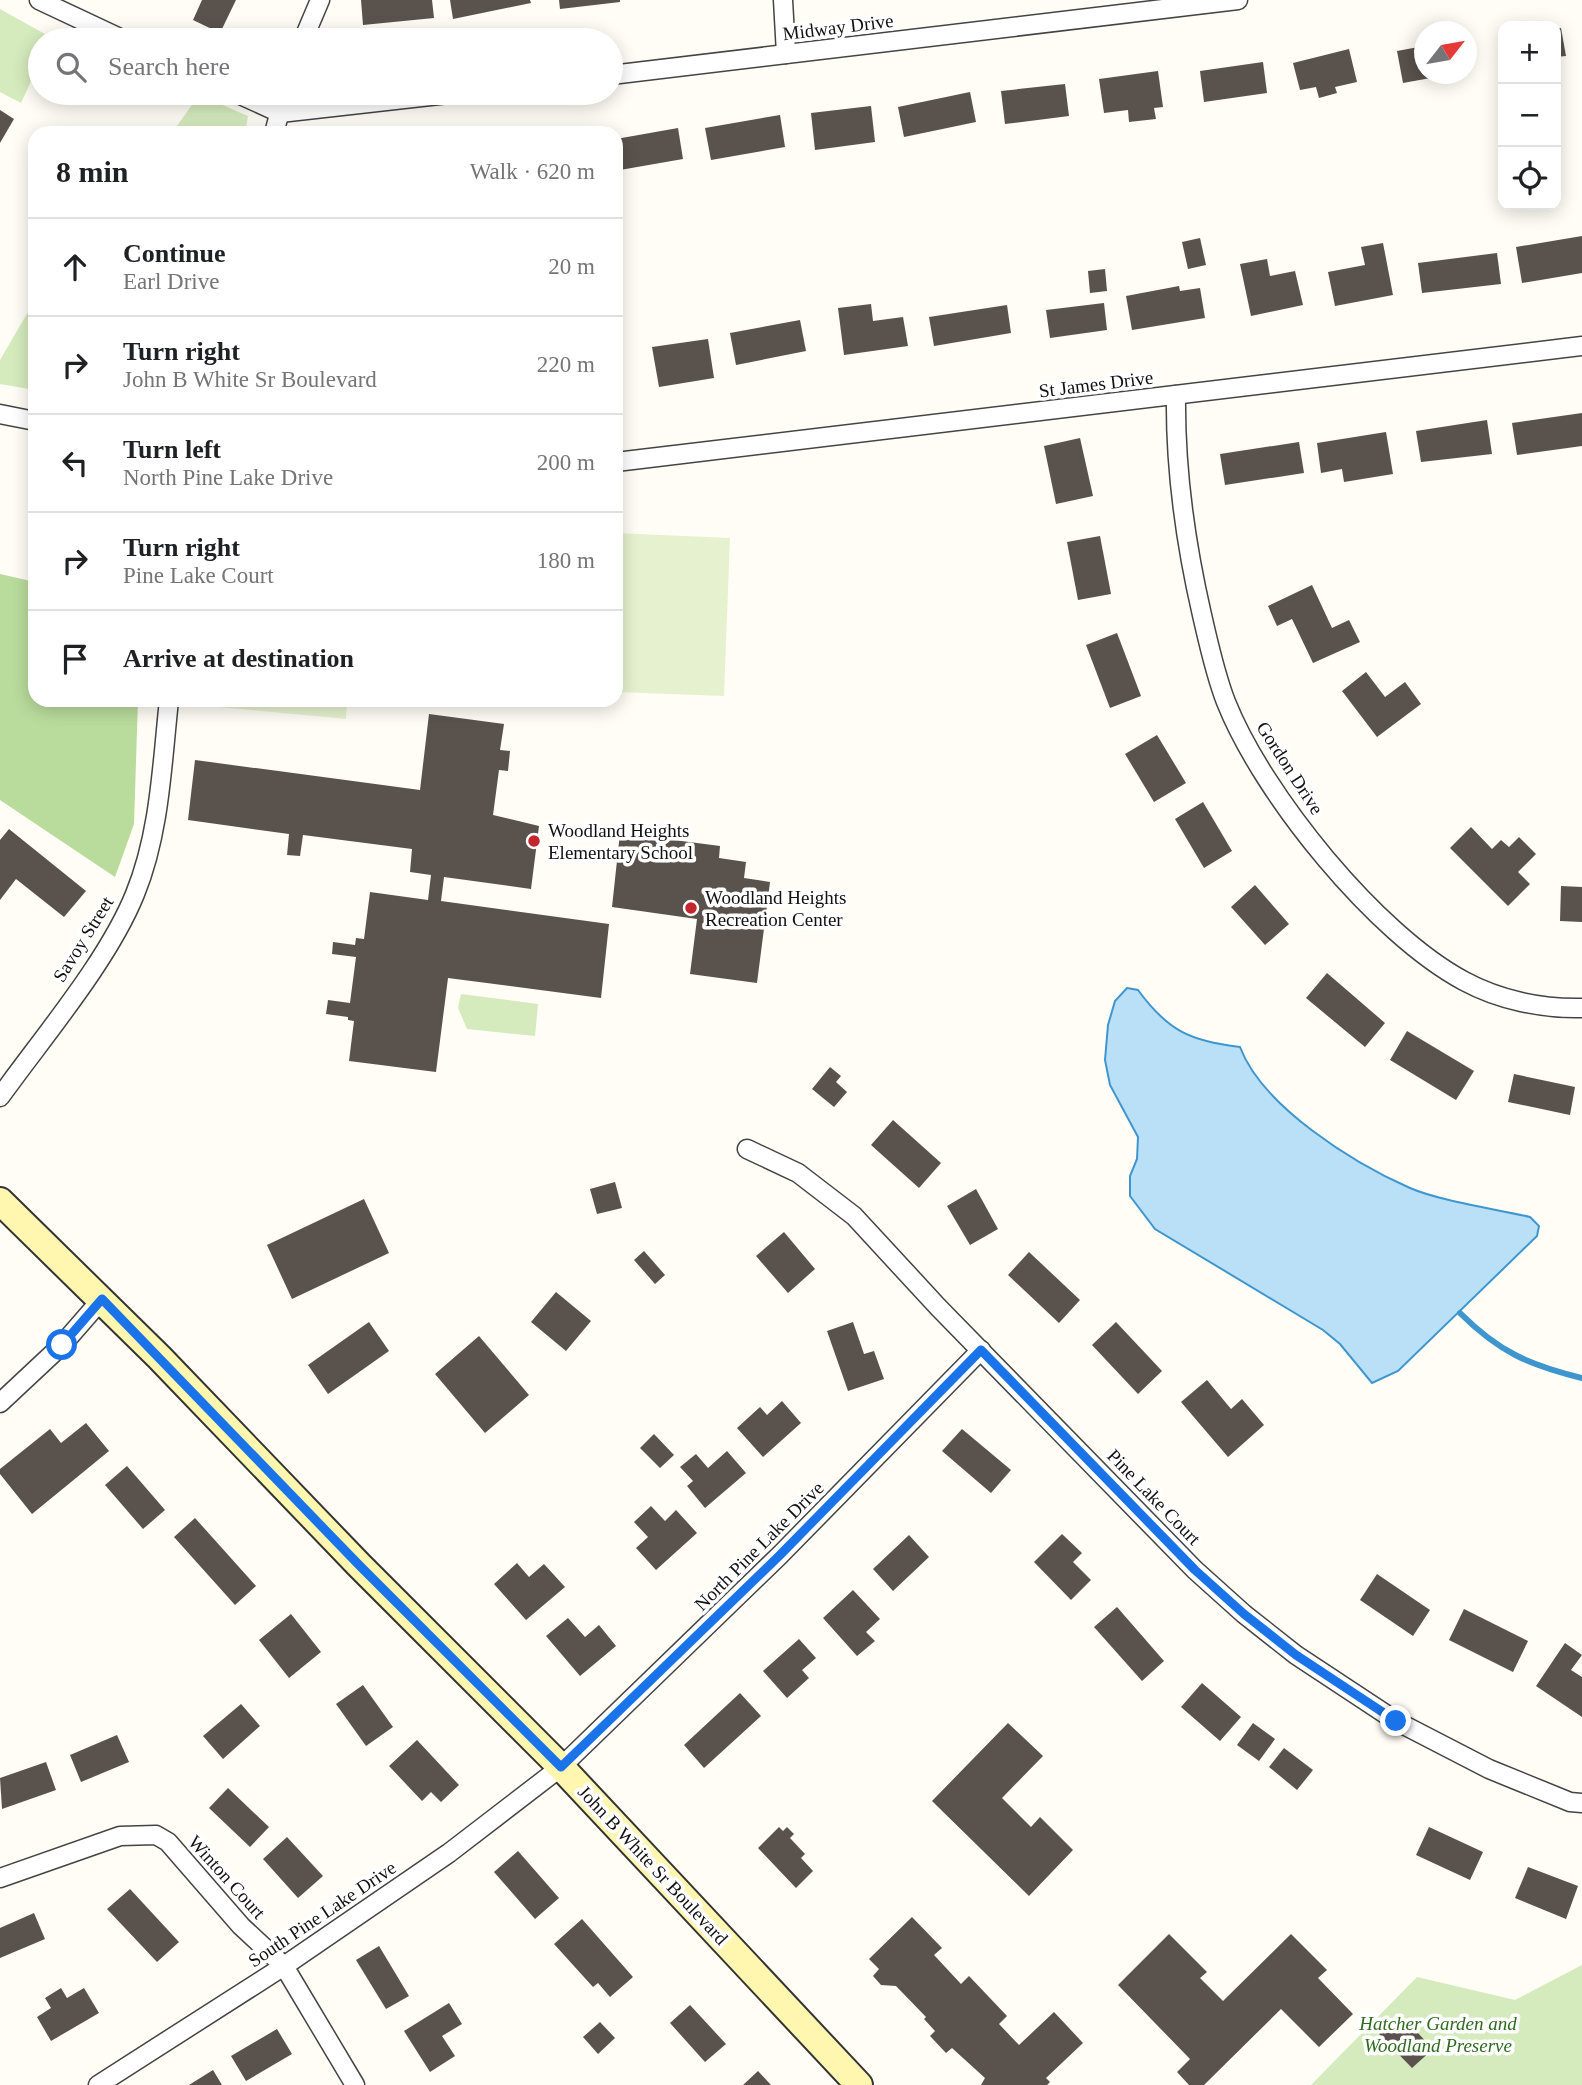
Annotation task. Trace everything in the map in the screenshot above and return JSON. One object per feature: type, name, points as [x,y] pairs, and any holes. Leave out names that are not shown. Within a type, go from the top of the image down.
[{"type":"main road","name":"John B White Sr Boulevard","points":[[0,1201],[102,1299],[359,1565],[561,1767],[859,2085]]},
{"type":"street","points":[[39,0],[98,28]]},
{"type":"street","points":[[308,28],[320,0]]},
{"type":"street","points":[[783,0],[786,54]]},
{"type":"street","name":"Midway Drive","points":[[623,74],[1238,0]]},
{"type":"street","points":[[262,105],[280,113],[351,105]]},
{"type":"street","points":[[276,126],[282,105]]},
{"type":"street","name":"St James Drive","points":[[623,461],[1582,346]]},
{"type":"street","name":"Gordon Drive","points":[[1176,395],[1175,445],[1186,545],[1215,671],[1227,704],[1259,764],[1325,856],[1395,930],[1433,963],[1466,983],[1503,997],[1540,1006],[1582,1008]]},
{"type":"street","points":[[0,414],[28,420]]},
{"type":"street","name":"Savoy Street","points":[[0,1097],[118,931],[136,893],[149,852],[168,707]]},
{"type":"street","name":"Pine Lake Court","points":[[747,1149],[798,1173],[855,1216],[1195,1570],[1296,1655],[1351,1693],[1442,1746],[1489,1769],[1570,1802],[1582,1803]]},
{"type":"street","points":[[0,1403],[52,1355],[102,1299]]},
{"type":"street","name":"North Pine Lake Drive","points":[[561,1767],[780,1555],[981,1350]]},
{"type":"street","name":"South Pine Lake Drive","points":[[98,2085],[284,1966],[449,1853],[561,1767]]},
{"type":"street","name":"Winton Court","points":[[0,1878],[120,1836],[156,1835],[169,1842],[241,1926],[284,1966],[355,2085]]},
{"type":"green space","points":[[0,9],[34,28],[28,28],[28,88],[21,103],[0,92]]},
{"type":"green space","points":[[192,105],[222,105],[248,116],[246,126],[177,126]]},
{"type":"green space","points":[[28,312],[28,389],[0,384],[0,360]]},
{"type":"green space","points":[[623,533],[730,538],[724,696],[623,692]]},
{"type":"green space","points":[[0,574],[28,580],[28,707],[138,707],[134,824],[115,877],[0,800]]},
{"type":"green space","points":[[220,707],[347,707],[346,719]]},
{"type":"green space","points":[[461,994],[538,1004],[535,1036],[467,1029],[458,1008]]},
{"type":"green space","name":"Hatcher Garden and Woodland Preserve","points":[[1582,1965],[1582,2085],[1311,2085],[1417,1977],[1515,2000]]},
{"type":"water","points":[[1127,988],[1138,990],[1160,1015],[1182,1032],[1222,1045],[1240,1047],[1251,1069],[1288,1111],[1362,1164],[1422,1193],[1530,1217],[1539,1226],[1537,1236],[1398,1371],[1372,1383],[1340,1344],[1323,1330],[1155,1229],[1130,1196],[1130,1176],[1137,1159],[1138,1137],[1110,1085],[1105,1060],[1108,1025],[1115,1001]]},
{"type":"building","points":[[202,0],[236,0],[222,28],[210,28],[193,20]]},
{"type":"building","points":[[361,0],[432,0],[434,18],[363,25]]},
{"type":"building","points":[[450,0],[530,0],[531,3],[453,19]]},
{"type":"building","points":[[559,0],[620,0],[620,2],[560,9]]},
{"type":"building","points":[[1561,28],[1566,56],[1561,56]]},
{"type":"building","points":[[1414,48],[1414,81],[1403,83],[1397,51]]},
{"type":"building","points":[[1349,49],[1357,82],[1335,87],[1337,93],[1319,98],[1316,87],[1300,90],[1293,63]]},
{"type":"building","points":[[1263,62],[1267,93],[1204,102],[1200,71]]},
{"type":"building","points":[[1158,71],[1163,107],[1154,108],[1156,119],[1129,122],[1128,110],[1104,113],[1099,79]]},
{"type":"building","points":[[1065,84],[1069,116],[1005,124],[1001,91]]},
{"type":"building","points":[[970,92],[976,122],[904,137],[898,107]]},
{"type":"building","points":[[871,106],[875,142],[815,150],[811,113]]},
{"type":"building","points":[[0,110],[14,119],[0,143]]},
{"type":"building","points":[[780,115],[785,147],[711,160],[705,128]]},
{"type":"building","points":[[678,128],[683,159],[623,169],[623,138]]},
{"type":"building","points":[[1582,236],[1582,273],[1522,283],[1516,247]]},
{"type":"building","points":[[1200,238],[1206,265],[1188,269],[1182,242]]},
{"type":"building","points":[[1383,243],[1393,295],[1335,306],[1328,272],[1365,265],[1361,247]]},
{"type":"building","points":[[1497,253],[1501,284],[1422,293],[1418,263]]},
{"type":"building","points":[[1267,259],[1270,276],[1295,271],[1303,305],[1251,316],[1240,264]]},
{"type":"building","points":[[1105,269],[1107,291],[1090,293],[1088,271]]},
{"type":"building","points":[[1179,286],[1180,291],[1200,288],[1205,318],[1132,330],[1126,296]]},
{"type":"building","points":[[1104,303],[1107,330],[1050,338],[1046,310]]},
{"type":"building","points":[[871,304],[873,321],[903,317],[908,346],[844,355],[838,308]]},
{"type":"building","points":[[1007,305],[1011,333],[934,346],[929,317]]},
{"type":"building","points":[[800,320],[806,351],[736,365],[730,333]]},
{"type":"building","points":[[708,339],[714,378],[659,387],[652,347]]},
{"type":"building","points":[[1582,413],[1582,446],[1517,455],[1512,423]]},
{"type":"building","points":[[1487,420],[1492,454],[1421,462],[1416,431]]},
{"type":"building","points":[[1386,432],[1393,474],[1344,482],[1342,469],[1321,473],[1317,443]]},
{"type":"building","points":[[1080,438],[1093,496],[1056,504],[1044,446]]},
{"type":"building","points":[[1299,442],[1304,473],[1225,485],[1220,454]]},
{"type":"building","points":[[1100,536],[1111,594],[1078,600],[1067,542]]},
{"type":"building","points":[[1312,585],[1332,628],[1349,620],[1360,642],[1313,663],[1292,619],[1277,626],[1268,606]]},
{"type":"building","points":[[1117,633],[1141,696],[1110,708],[1086,645]]},
{"type":"building","points":[[1366,672],[1385,697],[1405,682],[1421,704],[1377,737],[1342,691]]},
{"type":"building","points":[[429,714],[504,724],[500,750],[510,751],[508,771],[499,770],[493,815],[539,826],[531,889],[444,877],[441,901],[609,924],[601,998],[448,978],[436,1072],[349,1061],[354,1021],[348,1020],[348,1017],[326,1014],[328,1000],[350,1003],[356,957],[332,954],[333,942],[355,945],[356,938],[364,939],[370,892],[428,900],[431,875],[410,872],[412,849],[303,835],[300,856],[287,855],[289,834],[188,820],[195,760],[420,790]]},
{"type":"building","points":[[1157,735],[1186,783],[1154,802],[1125,754]]},
{"type":"building","points":[[1203,802],[1232,851],[1204,868],[1175,819]]},
{"type":"building","points":[[1471,827],[1492,849],[1501,840],[1509,847],[1519,837],[1536,854],[1518,872],[1530,884],[1508,906],[1450,848]]},
{"type":"building","points":[[9,829],[86,891],[64,917],[16,879],[0,900],[0,840]]},
{"type":"building","name":"Woodland Heights Recreation Center","points":[[620,833],[720,846],[719,858],[746,862],[744,878],[770,882],[757,983],[690,974],[697,919],[612,907]]},
{"type":"building","points":[[1255,885],[1289,924],[1265,945],[1231,907]]},
{"type":"building","points":[[1561,886],[1582,887],[1582,922],[1560,921]]},
{"type":"building","points":[[1327,973],[1385,1023],[1365,1047],[1306,998]]},
{"type":"building","points":[[1407,1031],[1474,1071],[1456,1100],[1390,1060]]},
{"type":"building","points":[[830,1067],[841,1076],[836,1082],[847,1092],[834,1107],[812,1089]]},
{"type":"building","points":[[1514,1074],[1575,1087],[1570,1115],[1508,1102]]},
{"type":"building","points":[[893,1120],[941,1163],[919,1188],[871,1145]]},
{"type":"building","points":[[615,1182],[622,1208],[597,1214],[590,1189]]},
{"type":"building","points":[[976,1189],[998,1229],[970,1245],[947,1206]]},
{"type":"building","points":[[364,1199],[389,1253],[292,1299],[267,1245]]},
{"type":"building","points":[[784,1232],[815,1269],[788,1293],[756,1256]]},
{"type":"building","points":[[644,1251],[665,1275],[655,1284],[634,1260]]},
{"type":"building","points":[[1029,1252],[1080,1300],[1059,1323],[1008,1275]]},
{"type":"building","points":[[556,1292],[591,1321],[566,1351],[531,1322]]},
{"type":"building","points":[[369,1322],[389,1351],[328,1394],[308,1365]]},
{"type":"building","points":[[853,1322],[864,1354],[874,1351],[884,1379],[848,1391],[827,1331]]},
{"type":"building","points":[[1116,1322],[1162,1371],[1138,1394],[1092,1345]]},
{"type":"building","points":[[479,1336],[529,1395],[485,1433],[435,1374]]},
{"type":"building","points":[[1207,1380],[1231,1409],[1242,1399],[1264,1425],[1228,1457],[1181,1402]]},
{"type":"building","points":[[782,1401],[801,1423],[763,1457],[737,1428],[760,1407],[767,1415]]},
{"type":"building","points":[[86,1423],[109,1451],[32,1514],[0,1474],[0,1469],[50,1429],[61,1443]]},
{"type":"building","points":[[962,1429],[1011,1470],[991,1493],[942,1451]]},
{"type":"building","points":[[654,1434],[674,1455],[660,1468],[640,1448]]},
{"type":"building","points":[[727,1451],[746,1473],[705,1508],[687,1486],[693,1481],[680,1467],[696,1454],[708,1468]]},
{"type":"building","points":[[127,1466],[165,1510],[143,1529],[105,1485]]},
{"type":"building","points":[[651,1506],[665,1521],[676,1510],[697,1533],[656,1570],[636,1548],[648,1537],[634,1522]]},
{"type":"building","points":[[195,1518],[256,1586],[235,1605],[174,1537]]},
{"type":"building","points":[[1062,1534],[1082,1553],[1073,1562],[1091,1580],[1071,1600],[1034,1562]]},
{"type":"building","points":[[909,1535],[929,1557],[893,1591],[873,1569]]},
{"type":"building","points":[[517,1563],[529,1577],[544,1564],[565,1587],[526,1620],[494,1584]]},
{"type":"building","points":[[1377,1574],[1430,1610],[1413,1636],[1360,1600]]},
{"type":"building","points":[[853,1590],[880,1619],[866,1632],[875,1641],[857,1656],[823,1618]]},
{"type":"building","points":[[1117,1607],[1164,1661],[1142,1681],[1094,1627]]},
{"type":"building","points":[[1464,1609],[1528,1641],[1513,1672],[1449,1640]]},
{"type":"building","points":[[291,1614],[321,1652],[289,1678],[259,1640]]},
{"type":"building","points":[[568,1618],[585,1637],[599,1625],[616,1646],[580,1676],[546,1636]]},
{"type":"building","points":[[799,1639],[816,1658],[802,1670],[809,1678],[787,1698],[763,1671]]},
{"type":"building","points":[[1565,1643],[1582,1655],[1571,1670],[1582,1677],[1582,1717],[1536,1686]]},
{"type":"building","points":[[1202,1683],[1241,1717],[1220,1741],[1181,1707]]},
{"type":"building","points":[[363,1685],[393,1727],[366,1746],[336,1704]]},
{"type":"building","points":[[740,1693],[761,1716],[704,1768],[684,1745]]},
{"type":"building","points":[[241,1704],[260,1726],[223,1759],[203,1736]]},
{"type":"building","points":[[1008,1723],[1043,1756],[1002,1798],[1031,1827],[1040,1817],[1073,1850],[1029,1896],[932,1801]]},
{"type":"building","points":[[1253,1723],[1275,1739],[1259,1761],[1237,1745]]},
{"type":"building","points":[[117,1735],[129,1762],[81,1782],[70,1755]]},
{"type":"building","points":[[417,1740],[459,1785],[441,1802],[431,1792],[422,1801],[389,1766]]},
{"type":"building","points":[[1284,1748],[1313,1770],[1297,1790],[1269,1767]]},
{"type":"building","points":[[46,1762],[56,1790],[2,1809],[0,1778]]},
{"type":"building","points":[[228,1788],[269,1827],[250,1847],[209,1808]]},
{"type":"building","points":[[779,1827],[783,1831],[787,1827],[794,1834],[790,1838],[805,1854],[801,1858],[813,1871],[796,1888],[758,1848]]},
{"type":"building","points":[[1429,1827],[1483,1852],[1470,1880],[1416,1855]]},
{"type":"building","points":[[287,1837],[323,1876],[298,1898],[263,1859]]},
{"type":"building","points":[[518,1851],[559,1898],[535,1919],[494,1872]]},
{"type":"building","points":[[1528,1867],[1578,1886],[1566,1919],[1515,1898]]},
{"type":"building","points":[[130,1889],[179,1942],[157,1962],[107,1909]]},
{"type":"building","points":[[34,1913],[45,1939],[0,1958],[0,1928]]},
{"type":"building","points":[[912,1917],[942,1948],[934,1955],[961,1984],[969,1976],[1007,2016],[999,2024],[1019,2045],[1054,2012],[1083,2043],[1046,2078],[1050,2082],[1047,2085],[981,2085],[985,2078],[952,2048],[946,2053],[930,2036],[935,2031],[924,2019],[926,2017],[896,1986],[881,1985],[873,1976],[879,1969],[869,1959]]},
{"type":"building","points":[[582,1919],[633,1977],[610,1997],[598,1983],[593,1987],[554,1944]]},
{"type":"building","points":[[1169,1934],[1207,1972],[1200,1978],[1223,2001],[1291,1934],[1327,1970],[1318,1978],[1353,2014],[1319,2047],[1281,2009],[1204,2085],[1189,2085],[1177,2072],[1190,2059],[1118,1985]]},
{"type":"building","points":[[379,1946],[409,1996],[386,2009],[356,1960]]},
{"type":"building","points":[[61,1988],[67,1998],[84,1988],[99,2013],[51,2041],[37,2017],[51,2008],[45,1998]]},
{"type":"building","points":[[449,2003],[462,2024],[442,2036],[455,2056],[430,2072],[404,2031]]},
{"type":"building","points":[[690,2005],[726,2044],[705,2062],[670,2023]]},
{"type":"building","points":[[1400,2014],[1433,2049],[1412,2068],[1379,2034]]},
{"type":"building","points":[[600,2022],[615,2038],[598,2054],[583,2037]]},
{"type":"building","points":[[277,2029],[292,2054],[246,2081],[231,2056]]},
{"type":"building","points":[[213,2070],[222,2085],[189,2085]]},
{"type":"building","points":[[758,2071],[771,2085],[743,2085]]},
{"type":"waterway","points":[[1460,1313],[1488,1338],[1516,1355],[1546,1368],[1582,1378]]},
{"type":"place","name":"Woodland Heights Elementary School","points":[[534,841]]},
{"type":"place","name":"Woodland Heights Recreation Center","points":[[691,908]]},
{"type":"route","points":[[62,1345],[102,1299],[359,1565],[561,1767],[780,1555],[981,1350],[1195,1570],[1244,1614],[1296,1655],[1396,1721]]}]
